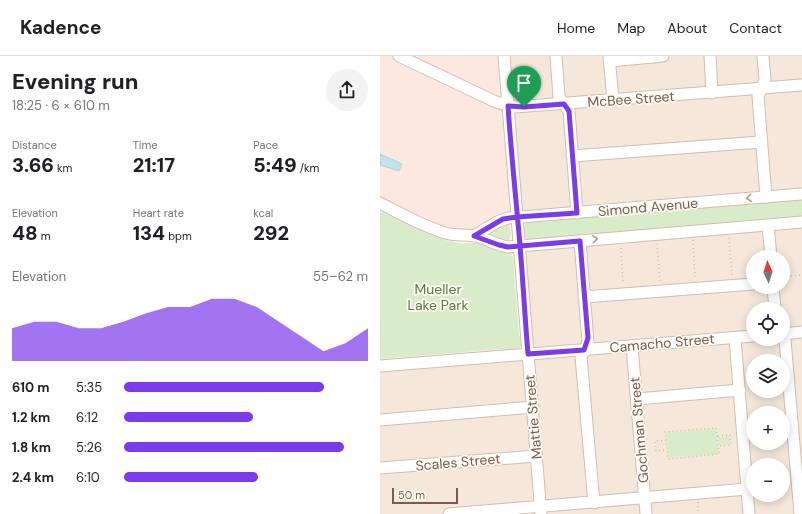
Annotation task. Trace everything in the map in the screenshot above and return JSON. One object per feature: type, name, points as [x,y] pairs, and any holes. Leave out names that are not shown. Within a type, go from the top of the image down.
[{"type":"street","name":"McBee Street","points":[[399,56],[496,102],[508,106],[524,107],[802,85]]},
{"type":"street","name":"Mattie Street","points":[[504,56],[541,510]]},
{"type":"street","points":[[556,56],[559,97],[569,111],[577,213]]},
{"type":"street","points":[[612,100],[609,58],[663,56]]},
{"type":"street","points":[[710,56],[712,93]]},
{"type":"street","points":[[763,56],[765,80],[758,96],[766,196]]},
{"type":"street","points":[[572,156],[761,142]]},
{"type":"street","name":"Simond Avenue","points":[[474,236],[503,219],[517,217],[802,194]]},
{"type":"street","name":"Simond Avenue","points":[[380,203],[426,226],[446,233],[461,236],[474,236],[505,247],[802,222]]},
{"type":"street","points":[[768,225],[770,250]]},
{"type":"street","points":[[580,241],[588,342],[582,357],[594,503]]},
{"type":"street","points":[[584,298],[746,284]]},
{"type":"street","points":[[790,334],[802,332]]},
{"type":"street","name":"Camacho Street","points":[[380,366],[746,337]]},
{"type":"street","points":[[735,338],[746,475]]},
{"type":"street","name":"Gochman Street","points":[[632,346],[646,514]]},
{"type":"street","points":[[786,346],[800,514]]},
{"type":"street","points":[[637,399],[740,390]]},
{"type":"street","points":[[380,420],[533,407]]},
{"type":"street","name":"Scales Street","points":[[380,468],[536,456]]},
{"type":"street","points":[[449,514],[541,510],[594,503],[746,489]]},
{"type":"street","points":[[748,502],[749,514]]},
{"type":"path","points":[[729,236],[731,275],[734,285]]},
{"type":"path","points":[[692,239],[696,288]]},
{"type":"path","points":[[656,242],[660,282],[662,282],[663,291]]},
{"type":"path","points":[[621,245],[624,294]]},
{"type":"path","points":[[790,276],[802,275]]},
{"type":"path","points":[[716,428],[717,436],[719,454],[668,458],[665,432],[716,428]]},
{"type":"path","points":[[717,436],[730,435],[731,445],[718,446]]},
{"type":"path","points":[[666,440],[655,441],[656,451],[667,450]]},
{"type":"path","points":[[650,447],[656,446]]},
{"type":"shaded area","points":[[380,56],[504,56],[517,217],[487,229],[446,233],[380,203]]},
{"type":"shaded area","points":[[504,56],[802,56],[802,514],[380,514],[380,367],[528,354]]},
{"type":"green space","points":[[802,198],[802,219],[529,240],[525,231],[526,222]]},
{"type":"green space","name":"Mueller Lake Park","points":[[380,211],[425,233],[444,240],[459,243],[481,243],[511,253],[513,257],[519,334],[522,342],[519,349],[514,351],[503,349],[380,359]]},
{"type":"green space","points":[[507,223],[511,232],[508,241],[505,242],[486,235],[486,233]]},
{"type":"green space","points":[[716,429],[718,454],[668,457],[666,433]]},
{"type":"green space","points":[[729,436],[730,444],[719,445],[718,437]]},
{"type":"water","points":[[380,154],[402,164],[399,171],[380,165]]},
{"type":"route","points":[[524,107],[508,106],[517,217],[520,246],[528,354],[584,350],[588,342],[588,338],[580,241],[531,245],[520,246],[508,247],[474,236],[503,219],[517,217],[577,213],[569,111],[564,104],[524,107]]}]
